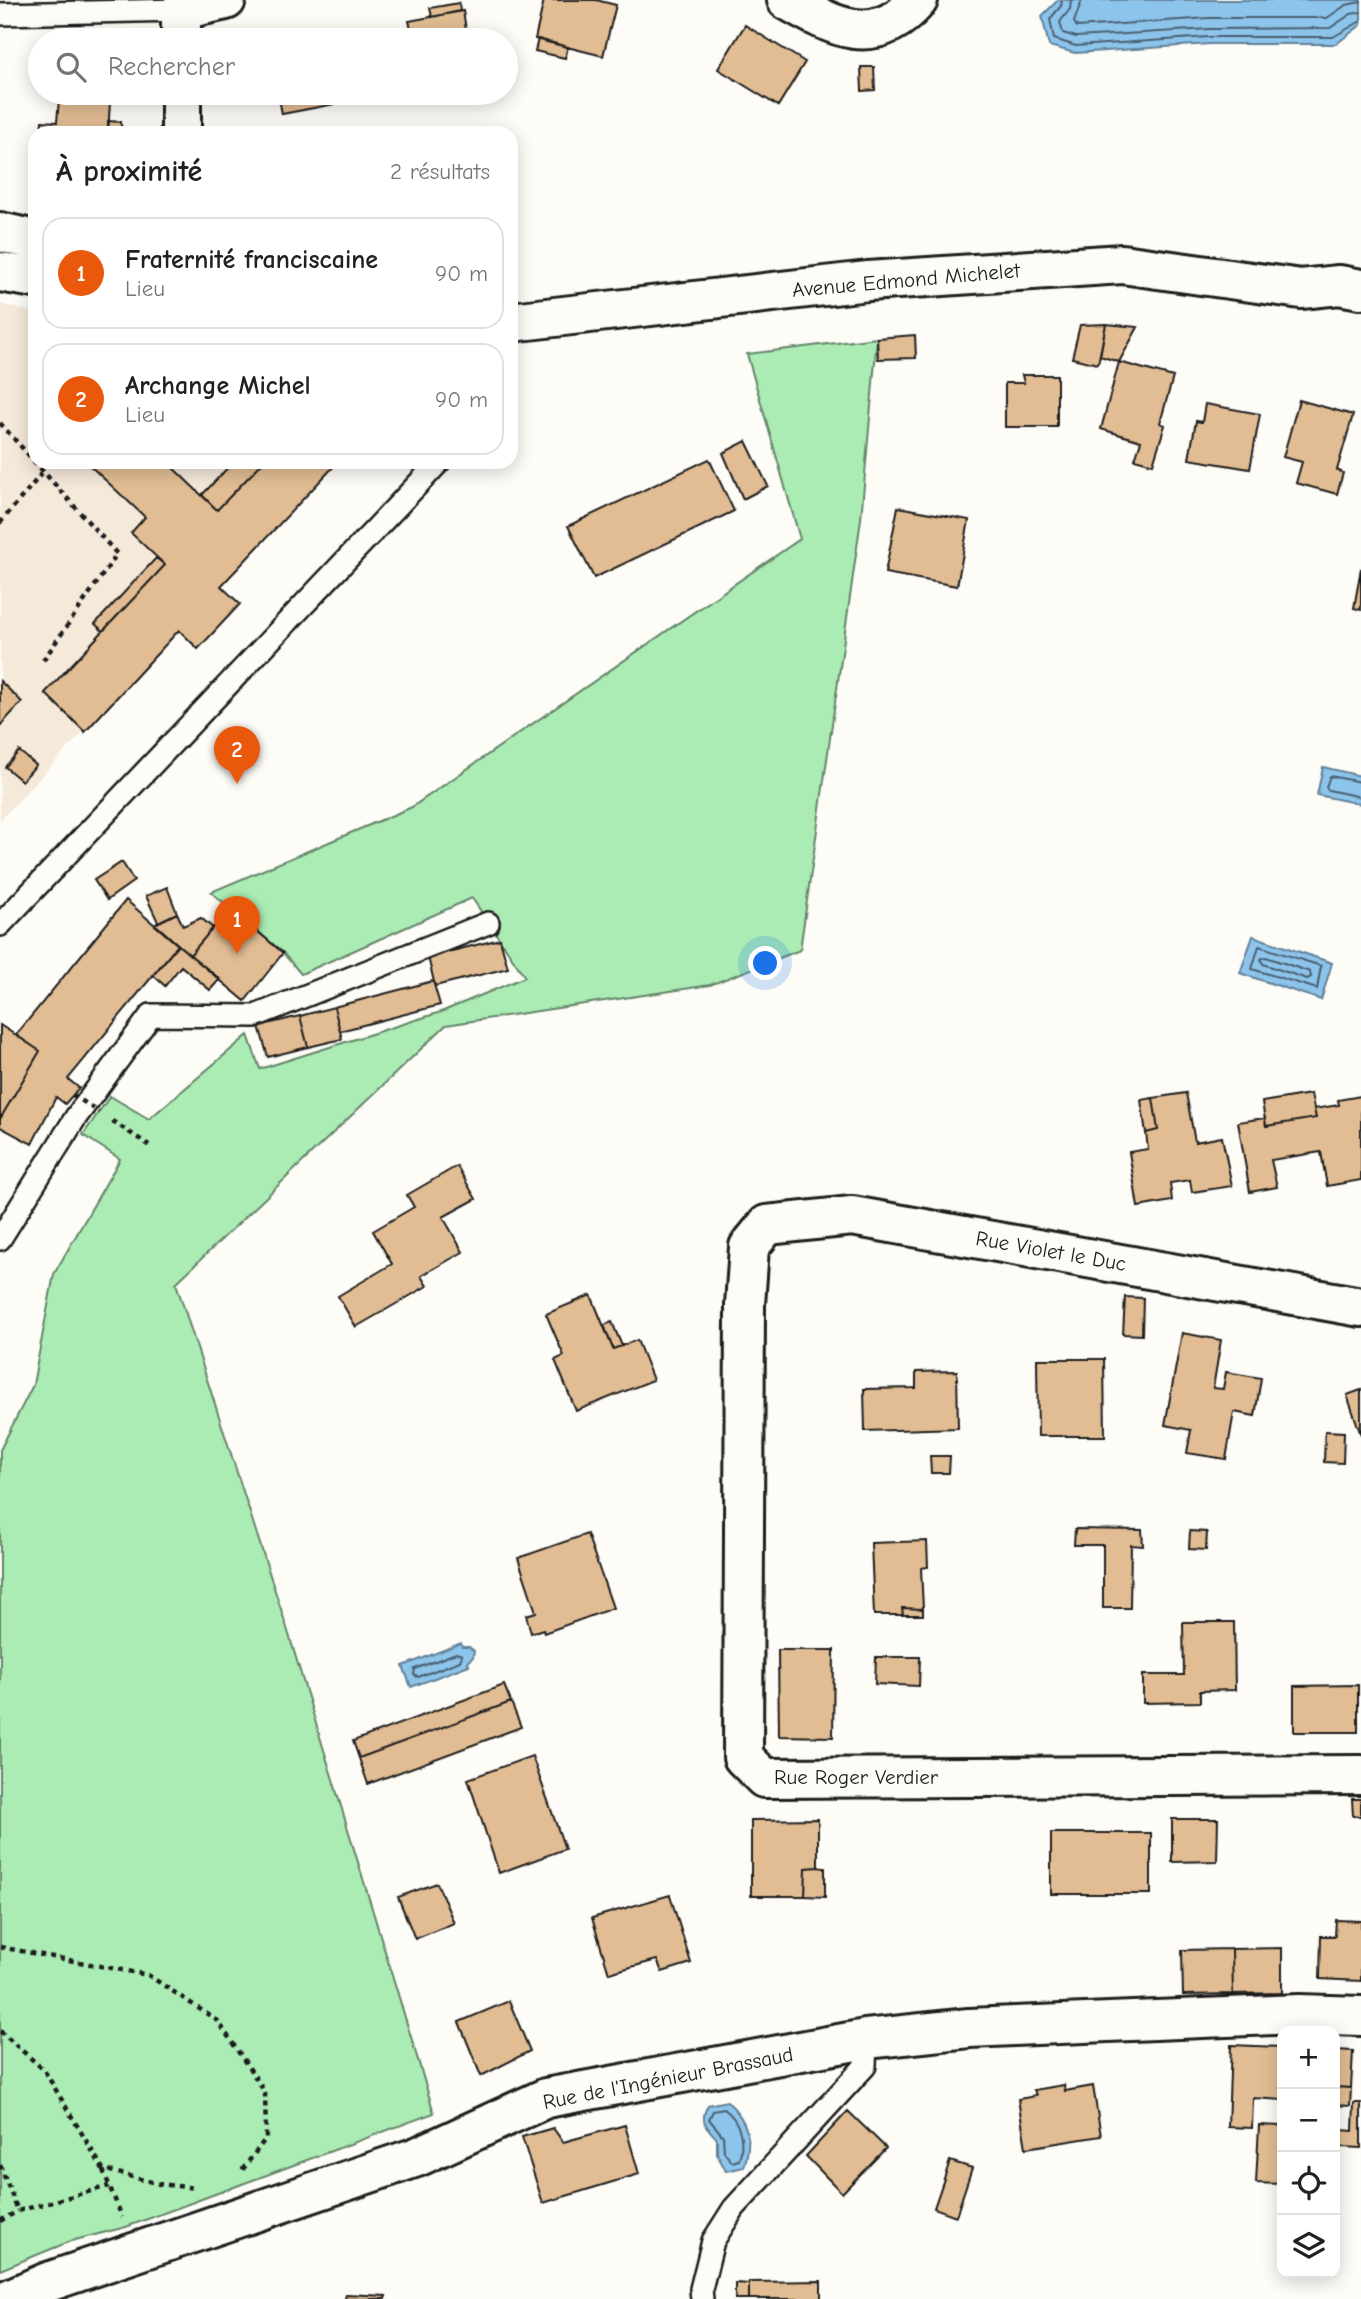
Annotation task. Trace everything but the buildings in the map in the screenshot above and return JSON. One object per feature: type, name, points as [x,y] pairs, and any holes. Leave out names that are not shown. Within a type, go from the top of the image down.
[{"type":"street","points":[[181,25],[226,0]]},
{"type":"street","points":[[787,0],[831,26],[854,30],[881,27],[910,9],[918,0]]},
{"type":"street","points":[[181,105],[181,126]]},
{"type":"street","points":[[0,232],[28,238]]},
{"type":"street","name":"Avenue Edmond Michelet","points":[[518,321],[868,281],[1122,264],[1301,289],[1339,285],[1361,289]]},
{"type":"street","points":[[0,272],[28,277]]},
{"type":"street","name":"Avenue Edmond Michelet","points":[[1301,289],[1333,306],[1361,313]]},
{"type":"street","name":"Rue Violet le Duc","points":[[749,1247],[767,1225],[852,1216],[1361,1307]]},
{"type":"street","name":"Rue Roger Verdier","points":[[749,1247],[744,1305],[743,1757],[764,1778],[1361,1775]]},
{"type":"street","name":"Rue de l'Ingénieur Brassaud","points":[[9,2299],[417,2157],[546,2098],[866,2039],[969,2028],[1299,2014],[1361,2016]]},
{"type":"lane","points":[[0,14],[181,25]]},
{"type":"lane","points":[[0,925],[432,469]]},
{"type":"lane","points":[[0,1239],[76,1117],[151,1015],[255,1016],[488,923]]},
{"type":"lane","points":[[702,2299],[701,2289],[713,2241],[734,2208],[865,2066],[866,2039]]},
{"type":"path","points":[[0,423],[28,455]]},
{"type":"path","points":[[40,469],[117,554],[42,662]]},
{"type":"path","points":[[0,523],[43,472]]},
{"type":"path","points":[[73,1095],[149,1146]]},
{"type":"path","points":[[0,1947],[148,1975],[218,2021],[265,2092],[266,2138],[240,2173],[230,2176]]},
{"type":"path","points":[[0,2031],[44,2070],[103,2169],[134,2254]]},
{"type":"path","points":[[0,2165],[18,2211]]},
{"type":"path","points":[[103,2169],[159,2184],[199,2188]]},
{"type":"path","points":[[0,2221],[18,2211],[110,2186]]},
{"type":"shaded area","points":[[0,304],[28,311],[28,469],[331,469],[221,585],[240,604],[198,649],[179,631],[0,820]]},
{"type":"green space","points":[[877,338],[861,519],[800,950],[710,985],[446,1025],[176,1283],[287,1628],[434,2113],[126,2227],[71,2241],[0,2270],[0,1450],[33,1385],[54,1274],[120,1159],[83,1135],[110,1096],[149,1119],[248,1035],[260,1069],[441,1012],[525,977],[472,898],[301,974],[283,953],[211,892],[412,807],[800,539],[747,354]]},
{"type":"water","points":[[1058,0],[1361,0],[1361,25],[1336,44],[1210,44],[1075,53],[1049,46],[1042,16]]},
{"type":"water","points":[[1323,767],[1361,776],[1361,804],[1317,795]]},
{"type":"water","points":[[1253,936],[1332,963],[1321,1000],[1240,973]]},
{"type":"water","points":[[461,1643],[462,1647],[469,1647],[474,1651],[473,1657],[467,1662],[469,1665],[411,1687],[403,1666]]},
{"type":"water","points":[[727,2101],[744,2123],[748,2148],[744,2167],[726,2171],[717,2154],[717,2139],[707,2127],[704,2115],[708,2105]]},
{"type":"place","name":"Archange Michel","points":[[237,784]]},
{"type":"place","name":"Fraternité franciscaine","points":[[237,954]]}]
